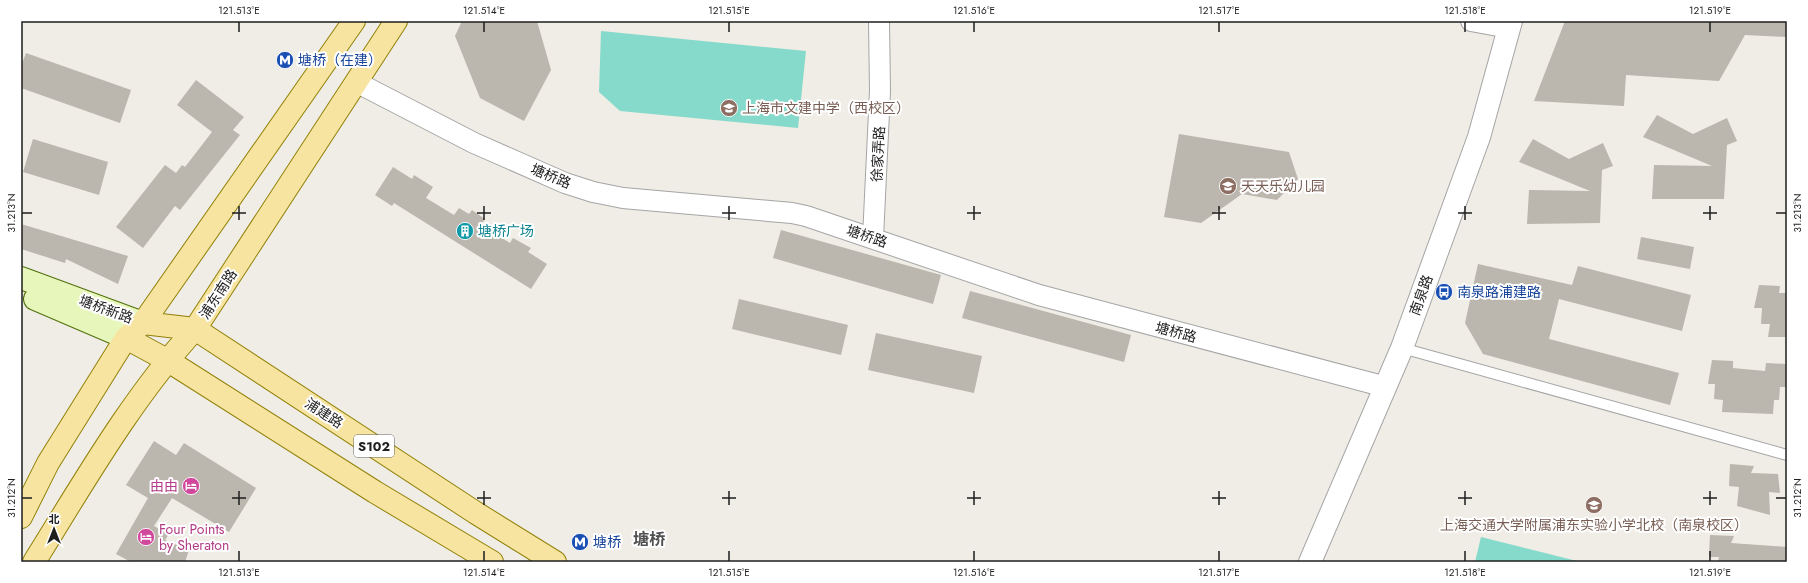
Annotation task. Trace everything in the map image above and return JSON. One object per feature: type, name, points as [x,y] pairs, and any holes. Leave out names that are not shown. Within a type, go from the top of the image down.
[{"type":"main road","points":[[21,517],[48,463],[126,338],[143,323],[354,21]]},
{"type":"main road","name":"浦东南路","points":[[34,562],[97,460],[166,360],[195,329],[396,21]]},
{"type":"main road","name":"塘桥新路","points":[[21,278],[143,323],[195,329]]},
{"type":"main road","name":"塘桥新路","points":[[21,294],[46,302],[126,338],[166,360]]},
{"type":"main road","name":"浦建路","points":[[195,329],[476,513],[554,562]]},
{"type":"main road","name":"S102","points":[[166,360],[375,492],[492,562]]},
{"type":"street","name":"徐家弄路","points":[[873,238],[880,91],[879,21]]},
{"type":"street","points":[[1471,21],[1510,25]]},
{"type":"street","name":"南泉路","points":[[1310,562],[1402,348],[1479,137],[1510,25]]},
{"type":"street","name":"塘桥路","points":[[356,82],[474,143],[565,183],[593,192],[623,198],[792,213],[830,223],[1039,295],[1386,387]]},
{"type":"lane","points":[[1402,348],[1787,455]]},
{"type":"shaded area","points":[[601,31],[806,51],[798,128],[620,111],[599,92]]},
{"type":"shaded area","points":[[1481,537],[1581,562],[1475,562]]},
{"type":"building","points":[[462,21],[537,21],[551,70],[524,121],[480,98],[455,36]]},
{"type":"building","points":[[1565,21],[1787,21],[1787,37],[1745,35],[1719,81],[1626,75],[1624,106],[1534,101]]},
{"type":"building","points":[[26,53],[131,90],[120,123],[21,88],[21,66]]},
{"type":"building","points":[[196,80],[244,117],[233,130],[240,135],[180,210],[175,206],[143,248],[116,227],[165,165],[176,173],[182,165],[185,167],[212,132],[177,105]]},
{"type":"building","points":[[1657,115],[1693,134],[1727,118],[1737,141],[1727,145],[1724,199],[1652,199],[1654,165],[1712,166],[1643,137]]},
{"type":"building","points":[[1179,134],[1289,152],[1298,179],[1277,200],[1242,194],[1201,223],[1164,217]]},
{"type":"building","points":[[33,139],[108,162],[99,195],[23,172]]},
{"type":"building","points":[[1533,139],[1569,159],[1603,143],[1613,166],[1602,170],[1600,223],[1527,224],[1529,190],[1590,191],[1519,162]]},
{"type":"building","name":"塘桥广场","points":[[393,167],[412,179],[414,175],[433,187],[426,198],[454,215],[459,208],[469,214],[472,210],[485,219],[481,225],[510,243],[513,238],[531,248],[528,252],[547,264],[531,289],[394,203],[392,206],[375,195]]},
{"type":"building","points":[[21,224],[128,256],[118,284],[66,259],[65,263],[21,249]]},
{"type":"building","points":[[781,230],[941,275],[933,304],[773,258]]},
{"type":"building","points":[[1641,237],[1694,247],[1690,269],[1637,259]]},
{"type":"building","points":[[1478,264],[1572,285],[1578,266],[1691,295],[1682,331],[1559,299],[1549,339],[1679,373],[1670,405],[1483,354],[1465,323]]},
{"type":"building","points":[[1759,285],[1780,286],[1779,293],[1787,293],[1787,337],[1768,337],[1770,324],[1761,324],[1762,308],[1754,308]]},
{"type":"building","points":[[970,291],[1131,335],[1124,362],[962,318]]},
{"type":"building","points":[[739,299],[848,325],[841,355],[732,329]]},
{"type":"building","points":[[876,333],[982,356],[974,393],[868,370]]},
{"type":"building","points":[[1712,360],[1733,361],[1733,368],[1765,371],[1766,363],[1787,364],[1787,387],[1780,387],[1779,400],[1774,400],[1773,414],[1722,412],[1723,400],[1714,399],[1715,384],[1708,384]]},
{"type":"building","name":"由由","points":[[154,441],[176,455],[184,443],[256,488],[229,532],[172,498],[154,526],[169,534],[165,540],[189,550],[185,562],[131,562],[116,554],[148,498],[126,485]]},
{"type":"building","points":[[1730,464],[1754,466],[1751,473],[1778,474],[1780,493],[1769,492],[1770,515],[1737,506],[1739,487],[1729,486]]},
{"type":"building","points":[[1710,535],[1734,536],[1731,543],[1787,547],[1787,562],[1718,562],[1719,557],[1709,557]]},
{"type":"place","name":"塘桥（在建）","points":[[285,60]]},
{"type":"place","name":"上海市文建中学（西校区）","points":[[729,108]]},
{"type":"place","name":"天天乐幼儿园","points":[[1228,186]]},
{"type":"place","name":"塘桥广场","points":[[465,231]]},
{"type":"place","name":"南泉路浦建路","points":[[1444,292]]},
{"type":"place","name":"由由","points":[[191,486]]},
{"type":"place","name":"上海交通大学附属浦东实验小学北校（南泉校区）","points":[[1594,505]]},
{"type":"place","name":"Four Points by Sheraton","points":[[146,537]]},
{"type":"place","name":"塘桥","points":[[580,542]]},
{"type":"district","name":"塘桥","points":[[649,539]]}]
